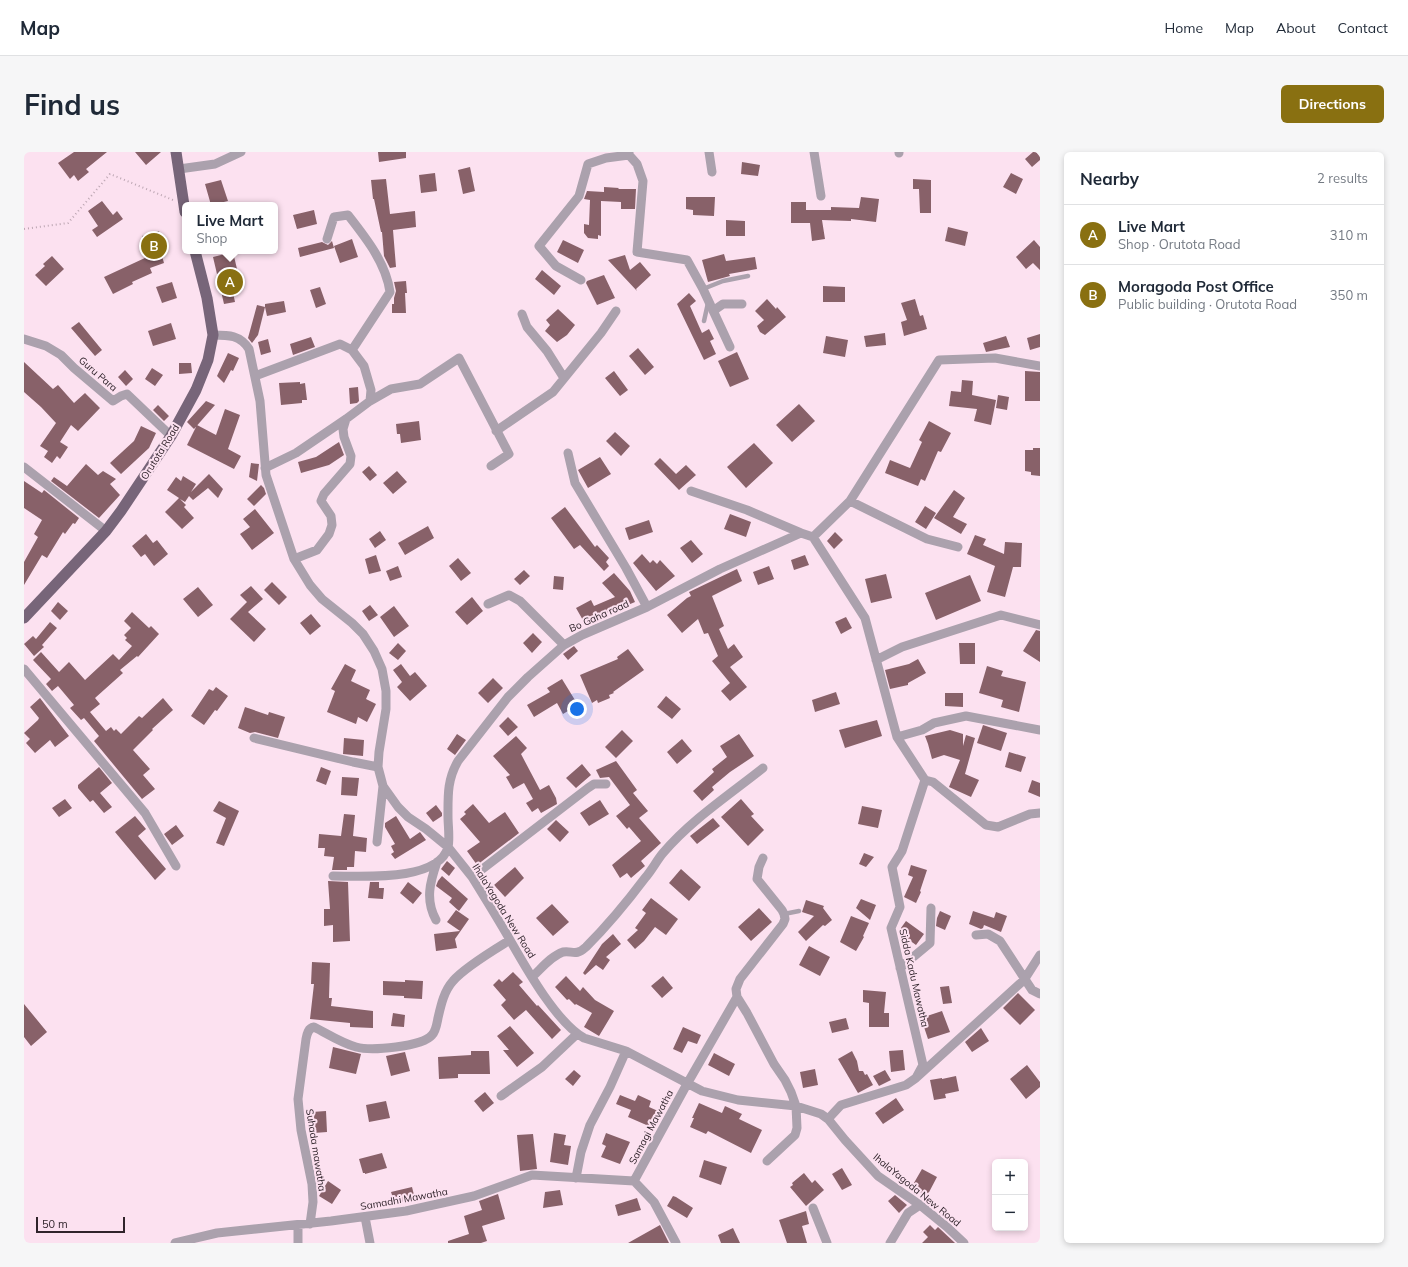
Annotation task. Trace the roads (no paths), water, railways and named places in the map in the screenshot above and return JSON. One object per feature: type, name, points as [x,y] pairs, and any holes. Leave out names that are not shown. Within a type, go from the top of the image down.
[{"type":"main road","points":[[176,152],[183,202]]},
{"type":"main road","name":"Orutota Road","points":[[25,616],[106,531],[141,482],[171,436],[196,390],[208,360],[213,335],[207,298],[196,254]]},
{"type":"street","points":[[179,169],[215,164],[241,152]]},
{"type":"street","points":[[709,152],[712,172]]},
{"type":"street","points":[[814,152],[821,196]]},
{"type":"street","points":[[581,280],[556,266],[539,246],[579,196],[588,164],[606,158],[629,154],[637,164],[643,181],[637,252],[687,260],[703,289],[730,348]]},
{"type":"street","points":[[327,239],[334,217],[348,216],[371,245],[388,280],[390,292],[352,350]]},
{"type":"street","points":[[713,311],[723,304],[742,304]]},
{"type":"street","points":[[496,431],[553,392],[616,311]]},
{"type":"street","points":[[522,314],[527,327],[547,351],[564,378]]},
{"type":"street","name":"IhalaYagoda New Road","points":[[213,335],[236,336],[246,344],[251,355],[260,401],[265,468],[273,498],[294,559],[310,585],[322,599],[352,623],[363,634],[374,651],[382,669],[386,692],[386,709],[378,768],[383,786],[390,797],[408,817],[426,829],[448,848],[472,877],[532,977],[567,1024],[577,1034],[590,1040],[626,1051],[702,1091],[738,1100],[796,1106],[821,1114],[828,1119],[878,1176],[920,1205],[964,1243]]},
{"type":"street","name":"Guru Para","points":[[24,339],[46,346],[61,355],[113,401],[127,394],[171,436]]},
{"type":"street","points":[[255,376],[340,344],[352,350],[364,366],[371,390],[370,401]]},
{"type":"street","points":[[265,468],[296,453],[370,401],[391,389],[420,384],[459,358],[508,454],[491,466]]},
{"type":"street","points":[[813,537],[850,501],[939,360],[995,358],[1040,366]]},
{"type":"street","points":[[294,559],[317,550],[329,534],[332,525],[331,516],[321,501],[324,494],[350,464],[351,456],[344,437],[343,429],[346,419]]},
{"type":"street","points":[[568,453],[575,483],[626,568],[647,607]]},
{"type":"street","points":[[24,467],[106,531]]},
{"type":"street","points":[[691,491],[747,510],[813,537],[865,618],[897,737],[925,780],[933,782],[986,825],[998,827],[1030,814],[1040,813]]},
{"type":"street","points":[[850,501],[927,540],[958,547]]},
{"type":"street","name":"Bo Gaha road","points":[[448,848],[448,793],[452,770],[508,697],[533,672],[564,645],[582,635],[647,607],[720,569],[801,533]]},
{"type":"street","points":[[488,604],[509,595],[520,601],[564,645]]},
{"type":"street","points":[[876,660],[902,647],[1001,615],[1040,625]]},
{"type":"street","points":[[24,669],[145,813],[176,866]]},
{"type":"street","points":[[897,737],[922,730],[934,723],[966,716],[1040,730]]},
{"type":"street","points":[[254,738],[378,768]]},
{"type":"street","points":[[532,977],[558,955],[564,952],[578,952],[584,949],[602,930],[645,878],[662,853],[678,836],[763,768]]},
{"type":"street","name":"Sidda Kadu Mawatha","points":[[916,1078],[923,1065],[890,928],[900,907],[892,867],[902,851],[925,780]]},
{"type":"street","points":[[472,877],[588,788],[594,784],[606,784]]},
{"type":"street","points":[[377,842],[383,786]]},
{"type":"street","points":[[436,920],[432,912],[429,892],[431,878],[438,862],[448,848]]},
{"type":"street","points":[[763,858],[759,867],[757,879],[784,914]]},
{"type":"street","points":[[333,876],[403,875],[425,869],[438,862]]},
{"type":"street","points":[[900,968],[930,943],[930,908]]},
{"type":"street","name":"Samagi Mawatha","points":[[634,1181],[737,997],[736,989],[740,979],[783,924],[785,919],[784,914]]},
{"type":"street","points":[[976,935],[988,934],[1000,941],[1024,980],[1032,990],[1040,994]]},
{"type":"street","name":"Suhada mawatha","points":[[310,1224],[313,1202],[312,1184],[300,1130],[298,1099],[308,1031],[314,1027],[355,1047],[366,1049],[422,1042],[433,1034],[446,990],[453,980],[510,940]]},
{"type":"street","points":[[828,1119],[841,1105],[906,1085],[916,1078],[1024,980],[1040,955]]},
{"type":"street","points":[[737,997],[752,1022],[767,1054],[785,1080],[796,1106],[797,1128],[795,1135],[767,1161]]},
{"type":"street","points":[[501,1096],[542,1067],[577,1034]]},
{"type":"street","points":[[576,1178],[581,1152],[590,1125],[610,1087],[626,1051]]},
{"type":"street","name":"Samadhi Mawatha","points":[[175,1243],[217,1233],[310,1224],[406,1211],[474,1196],[532,1175],[634,1181]]},
{"type":"street","points":[[634,1181],[654,1202],[676,1243]]},
{"type":"street","points":[[890,1243],[908,1213],[920,1205]]},
{"type":"street","points":[[813,1208],[827,1243]]},
{"type":"street","points":[[365,1217],[370,1243]]},
{"type":"street","points":[[298,1225],[298,1243]]},
{"type":"lane","points":[[703,289],[723,281],[748,276]]},
{"type":"lane","points":[[704,321],[709,302]]},
{"type":"lane","points":[[784,914],[798,911]]},
{"type":"place","name":"Moragoda Post Office","points":[[154,246]]},
{"type":"place","name":"Live Mart","points":[[230,282]]}]
